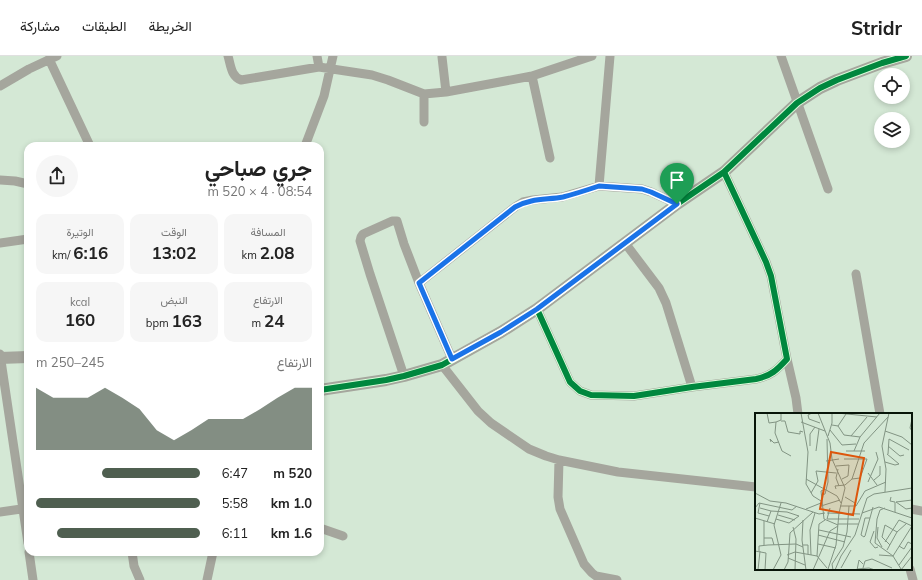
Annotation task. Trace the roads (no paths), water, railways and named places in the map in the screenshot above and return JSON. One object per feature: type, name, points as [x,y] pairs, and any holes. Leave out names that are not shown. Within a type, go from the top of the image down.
[{"type":"street","points":[[228,56],[233,74],[236,78],[241,80],[318,68],[372,75],[424,94],[446,92],[532,76],[592,56]]},
{"type":"street","points":[[317,56],[318,68]]},
{"type":"street","points":[[307,142],[324,96],[333,56]]},
{"type":"street","points":[[599,186],[610,56]]},
{"type":"street","points":[[782,56],[828,189]]},
{"type":"street","points":[[324,389],[404,376],[447,362],[501,332],[537,309],[677,204],[724,172],[797,103],[820,88],[837,80],[906,56]]},
{"type":"street","points":[[442,57],[446,92]]},
{"type":"street","points":[[0,86],[29,69],[53,58],[88,142]]},
{"type":"street","points":[[532,76],[550,158]]},
{"type":"street","points":[[424,94],[424,122]]},
{"type":"street","points":[[724,172],[766,262],[771,276],[798,413]]},
{"type":"street","points":[[0,180],[24,183]]},
{"type":"street","points":[[419,283],[523,202],[562,197],[599,186],[642,189],[677,204]]},
{"type":"street","points":[[404,376],[360,240],[363,234],[392,221],[397,221],[447,362],[478,411],[491,423],[529,449],[559,460],[618,472],[755,487]]},
{"type":"street","points":[[0,243],[24,240]]},
{"type":"street","points":[[625,243],[659,288],[666,304],[692,387]]},
{"type":"street","points":[[856,274],[880,413]]},
{"type":"street","points":[[537,309],[570,382],[580,391],[591,395],[634,396],[767,377],[776,371],[787,359]]},
{"type":"street","points":[[0,354],[24,502]]},
{"type":"street","points":[[0,358],[24,357]]},
{"type":"street","points":[[559,460],[558,497],[560,509],[584,564],[596,576],[617,580]]},
{"type":"street","points":[[0,512],[24,508]]},
{"type":"street","points":[[912,509],[922,511]]},
{"type":"street","points":[[324,529],[344,536]]},
{"type":"street","points":[[30,556],[33,580]]},
{"type":"street","points":[[133,556],[134,566],[140,580]]},
{"type":"street","points":[[207,580],[212,556]]},
{"type":"street","points":[[910,570],[913,580]]}]
